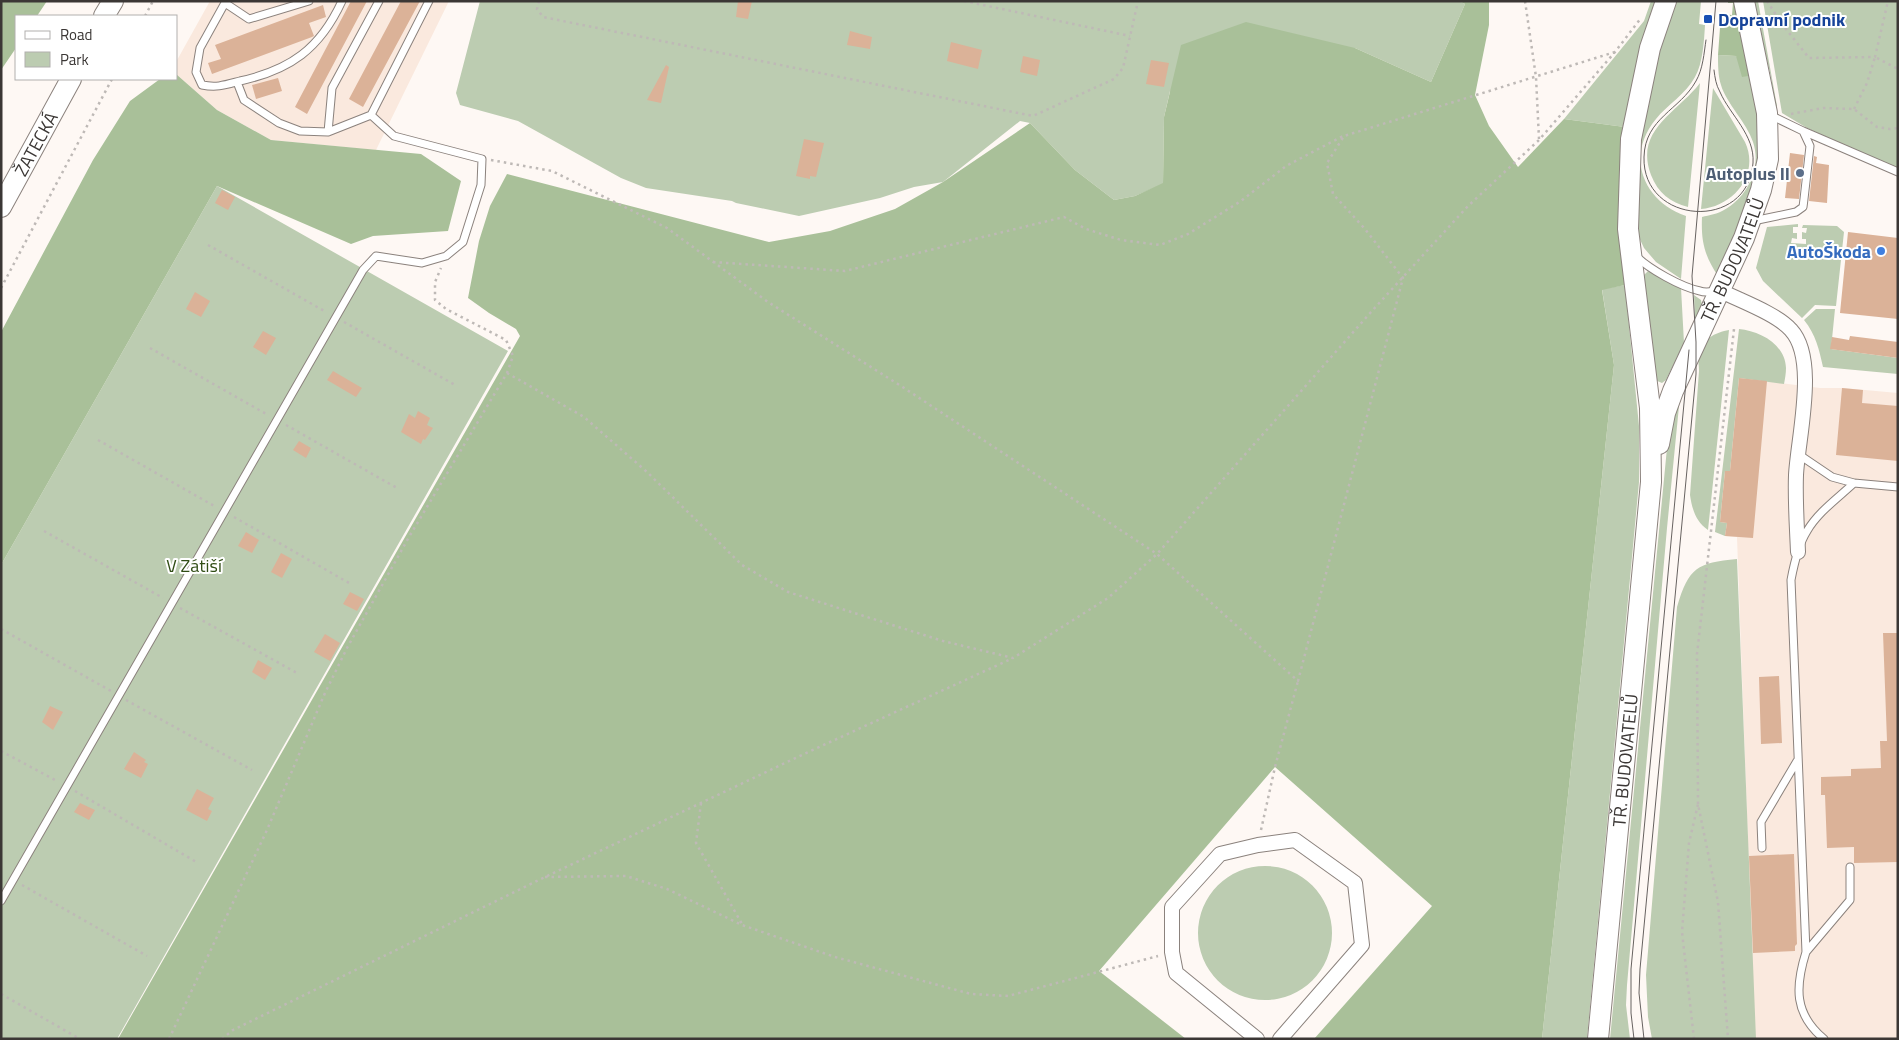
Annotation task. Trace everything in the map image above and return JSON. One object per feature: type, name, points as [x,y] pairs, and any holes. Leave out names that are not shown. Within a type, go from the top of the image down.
[{"type":"street","points":[[105,15],[112,1]]},
{"type":"street","name":"TŘ. BUDOVATELŮ","points":[[1598,1039],[1651,482],[1651,428],[1628,228],[1631,139],[1650,48],[1666,1]]},
{"type":"street","name":"TŘ. BUDOVATELŮ","points":[[1651,482],[1665,413],[1670,398],[1721,291],[1750,221],[1761,190],[1768,159],[1767,113],[1744,1]]},
{"type":"street","name":"ŽATECKÁ","points":[[1,207],[70,80]]},
{"type":"street","points":[[1721,291],[1778,320],[1792,330],[1800,344],[1804,358],[1805,373],[1796,475],[1798,552]]},
{"type":"street","points":[[1257,1039],[1176,973],[1172,952],[1172,907],[1220,854],[1258,845],[1295,840],[1355,883],[1362,945],[1280,1039]]},
{"type":"lane","points":[[309,1],[249,19],[225,2],[200,48],[196,72],[202,85],[214,88],[262,76],[294,61],[317,42],[335,16],[342,1]]},
{"type":"lane","points":[[328,132],[332,88],[379,1]]},
{"type":"lane","points":[[237,82],[244,100],[279,123],[300,131],[328,132],[371,115],[428,1]]},
{"type":"lane","points":[[1767,113],[1803,131],[1898,172]]},
{"type":"lane","points":[[1,901],[363,270],[376,256],[422,263],[446,256],[463,242],[481,185],[482,159],[394,136],[371,115]]},
{"type":"lane","points":[[1750,221],[1796,212],[1803,207],[1810,146],[1803,131]]},
{"type":"lane","points":[[1630,245],[1638,258],[1643,262],[1685,286],[1701,292],[1721,291]]},
{"type":"lane","points":[[1798,454],[1832,477],[1844,482],[1898,487]]},
{"type":"lane","points":[[1824,1039],[1810,1024],[1800,1004],[1799,980],[1806,952],[1790,586],[1802,539],[1812,523],[1854,483]]},
{"type":"lane","points":[[1762,848],[1761,822],[1798,759]]},
{"type":"lane","points":[[1806,952],[1850,900],[1850,867]]},
{"type":"path","points":[[146,15],[153,1]]},
{"type":"path","points":[[539,1],[537,8],[543,17],[1033,116],[1114,79],[1123,68],[1138,1]]},
{"type":"path","points":[[964,1],[1130,36]]},
{"type":"path","points":[[1525,1],[1536,77],[1539,140]]},
{"type":"path","points":[[1767,1],[1782,24],[1809,58],[1875,57],[1898,69]]},
{"type":"path","points":[[1854,109],[1867,83],[1888,1]]},
{"type":"path","points":[[222,1039],[233,1030],[543,878],[1013,658],[1108,598],[1157,554],[1468,206],[1539,140],[1615,52],[1641,18],[1644,10]]},
{"type":"path","points":[[714,262],[844,271],[1064,217],[1086,229],[1121,240],[1160,245],[1188,234],[1241,201],[1286,166],[1344,136],[1615,52]]},
{"type":"path","points":[[1,288],[111,80]]},
{"type":"path","points":[[1789,114],[1823,108],[1854,109],[1877,127],[1890,130],[1898,128]]},
{"type":"path","points":[[1344,136],[1328,163],[1332,194],[1365,229],[1402,278]]},
{"type":"path","points":[[482,159],[552,172],[667,228],[768,302],[901,386],[1157,554],[1298,681]]},
{"type":"path","points":[[169,1039],[267,830],[325,692],[347,648],[409,538],[507,373],[513,356],[506,340],[446,309],[435,300],[435,282],[446,256]]},
{"type":"path","points":[[1258,845],[1275,767],[1402,278]]},
{"type":"path","points":[[1728,1039],[1718,902],[1698,804],[1697,654],[1734,329]]},
{"type":"path","points":[[507,373],[584,417],[647,472],[742,565],[788,592],[943,641],[1013,658]]},
{"type":"path","points":[[1,751],[68,787],[198,863]]},
{"type":"path","points":[[701,803],[696,843],[742,925]]},
{"type":"path","points":[[1694,1039],[1682,932],[1689,843],[1698,804]]},
{"type":"path","points":[[543,878],[626,876],[667,889],[742,925],[835,957],[970,994],[1008,996],[1172,952]]},
{"type":"path","points":[[13,880],[148,956]]},
{"type":"path","points":[[1,994],[80,1039]]},
{"type":"shaded area","points":[[210,1],[449,1],[376,150],[271,140],[217,110],[178,76],[178,58]]},
{"type":"shaded area","points":[[1739,378],[1820,388],[1898,393],[1898,1039],[1755,1039],[1737,537],[1725,536],[1720,522],[1725,471],[1730,471]]},
{"type":"green space","points":[[1,1],[47,1],[38,15],[15,15],[15,49],[1,70]]},
{"type":"green space","points":[[480,1],[1459,1],[1465,4],[1431,82],[1355,48],[1170,91],[1164,117],[1163,184],[1135,196],[1114,200],[1075,170],[1030,123],[1020,121],[943,182],[914,187],[880,198],[799,216],[732,201],[646,188],[621,178],[518,121],[460,105],[456,93]]},
{"type":"green space","points":[[1459,1],[1489,1],[1489,25],[1475,95],[1489,126],[1518,167],[1564,119],[1625,127],[1619,199],[1625,285],[1602,290],[1614,365],[1542,1039],[1314,1039],[1432,906],[1275,767],[1099,971],[1186,1039],[118,1039],[520,336],[516,329],[468,298],[479,241],[490,206],[507,174],[769,242],[830,231],[895,209],[943,182],[1030,123],[1075,170],[1114,200],[1135,196],[1163,183],[1164,117],[1181,45],[1246,22],[1355,48],[1431,82],[1465,4]]},
{"type":"green space","points":[[1651,1],[1658,1],[1625,127],[1564,119],[1644,21]]},
{"type":"green space","points":[[1676,1],[1701,1],[1699,24],[1705,25],[1701,59],[1698,71],[1691,83],[1660,114],[1647,133],[1642,148],[1641,162],[1643,176],[1649,188],[1659,200],[1671,209],[1686,216],[1681,279],[1656,262],[1644,248],[1636,231],[1640,133],[1656,60]]},
{"type":"green space","points":[[1728,1],[1737,1],[1754,75],[1742,77],[1736,56],[1718,55],[1721,14],[1732,15],[1733,3],[1728,3]]},
{"type":"green space","points":[[1753,1],[1758,1],[1777,106],[1775,106],[1771,77]]},
{"type":"green space","points":[[1763,1],[1898,1],[1898,170],[1807,128],[1782,113]]},
{"type":"green space","points":[[1718,55],[1736,56],[1754,75],[1762,130],[1756,188],[1718,276],[1704,248],[1702,217],[1722,211],[1740,198],[1754,172],[1756,162],[1750,135],[1727,99],[1721,85]]},
{"type":"green space","points":[[178,76],[217,110],[271,140],[421,154],[461,181],[448,231],[373,236],[351,244],[217,186],[1,565],[1,332],[93,160],[130,101],[159,80],[178,80]]},
{"type":"green space","points":[[1700,83],[1688,207],[1665,196],[1657,187],[1651,175],[1647,159],[1648,146],[1660,123]]},
{"type":"green space","points":[[1713,88],[1745,142],[1749,154],[1749,166],[1741,186],[1733,195],[1713,207],[1701,209]]},
{"type":"green space","name":"V Zátiší","points":[[217,186],[508,351],[117,1039],[1,1039],[1,565]]},
{"type":"green space","points":[[1798,224],[1798,227],[1793,227],[1793,233],[1797,233],[1797,239],[1792,238],[1791,243],[1806,244],[1806,239],[1802,239],[1802,232],[1806,233],[1807,228],[1802,228],[1803,225],[1837,226],[1844,232],[1836,306],[1815,305],[1802,318],[1763,281],[1756,268],[1767,227]]},
{"type":"green space","points":[[1648,271],[1681,288],[1684,343],[1666,380],[1662,383],[1655,380],[1642,277]]},
{"type":"green space","points":[[1625,285],[1639,426],[1639,482],[1587,1039],[1542,1039],[1614,365],[1602,289]]},
{"type":"green space","points":[[1694,295],[1701,300],[1702,305],[1695,321]]},
{"type":"green space","points":[[1816,309],[1835,309],[1831,349],[1898,358],[1898,374],[1823,367],[1814,337],[1804,320]]},
{"type":"green space","points":[[1739,329],[1747,330],[1770,340],[1781,352],[1785,360],[1786,372],[1784,384],[1739,378],[1730,471],[1725,471],[1720,522],[1727,523],[1725,536],[1715,532]]},
{"type":"green space","points":[[1729,330],[1708,530],[1695,515],[1690,495],[1699,371],[1698,355],[1705,341]]},
{"type":"green space","points":[[1680,396],[1627,985],[1626,1005],[1630,1039],[1610,1039],[1667,448],[1671,423]]},
{"type":"green space","points":[[1737,559],[1756,1039],[1652,1039],[1648,1017],[1646,975],[1677,607],[1686,583],[1696,570],[1704,565]]},
{"type":"green space","points":[[1265,866],[1291,871],[1302,877],[1312,886],[1321,896],[1327,907],[1332,933],[1327,959],[1321,970],[1312,980],[1302,989],[1291,995],[1265,1000],[1239,995],[1228,989],[1218,980],[1209,970],[1203,959],[1198,933],[1203,907],[1209,896],[1218,886],[1228,877],[1239,871]]},
{"type":"building","points":[[351,1],[367,1],[307,114],[295,107]]},
{"type":"building","points":[[401,1],[420,1],[363,107],[349,99]]},
{"type":"building","points":[[738,1],[752,1],[748,19],[736,17]]},
{"type":"building","points":[[323,5],[326,17],[309,23],[314,36],[212,74],[208,63],[221,59],[215,45]]},
{"type":"building","points":[[850,31],[872,37],[870,49],[847,45]]},
{"type":"building","points":[[951,42],[982,50],[978,69],[947,61]]},
{"type":"building","points":[[1023,56],[1040,60],[1037,76],[1020,72]]},
{"type":"building","points":[[1151,60],[1169,63],[1164,87],[1146,84]]},
{"type":"building","points":[[666,65],[669,67],[661,103],[647,100]]},
{"type":"building","points":[[278,78],[282,91],[256,99],[252,85]]},
{"type":"building","points":[[804,139],[824,143],[816,177],[810,176],[810,179],[796,176]]},
{"type":"building","points":[[1790,153],[1804,155],[1799,199],[1785,198]]},
{"type":"building","points":[[1814,156],[1817,157],[1816,163],[1829,165],[1827,203],[1809,201]]},
{"type":"building","points":[[222,190],[235,197],[228,210],[215,203]]},
{"type":"building","points":[[1848,232],[1898,238],[1898,319],[1840,313]]},
{"type":"building","points":[[195,292],[210,301],[201,317],[186,309]]},
{"type":"building","points":[[263,331],[276,338],[266,355],[253,347]]},
{"type":"building","points":[[1850,336],[1898,342],[1898,358],[1830,349],[1832,337],[1849,340]]},
{"type":"building","points":[[333,371],[362,388],[356,397],[327,380]]},
{"type":"building","points":[[1739,378],[1767,381],[1753,538],[1725,536],[1727,523],[1720,522],[1725,471],[1730,471]]},
{"type":"building","points":[[1842,388],[1863,390],[1862,403],[1898,406],[1898,461],[1836,455]]},
{"type":"building","points":[[418,411],[430,418],[427,425],[433,428],[421,444],[401,432],[409,414],[415,418]]},
{"type":"building","points":[[299,441],[311,448],[306,458],[293,450]]},
{"type":"building","points":[[246,532],[259,540],[252,553],[238,546]]},
{"type":"building","points":[[281,553],[292,559],[282,578],[271,572]]},
{"type":"building","points":[[350,592],[364,599],[357,611],[343,604]]},
{"type":"building","points":[[1883,633],[1898,633],[1898,862],[1854,863],[1854,847],[1827,848],[1825,795],[1821,795],[1821,777],[1851,776],[1851,769],[1881,768],[1880,741],[1887,741]]},
{"type":"building","points":[[325,634],[340,643],[330,661],[314,652]]},
{"type":"building","points":[[258,660],[272,668],[265,680],[252,672]]},
{"type":"building","points":[[1779,676],[1782,743],[1761,744],[1759,677]]},
{"type":"building","points":[[50,706],[63,712],[53,730],[42,722]]},
{"type":"building","points":[[134,752],[146,760],[144,762],[148,764],[141,778],[124,769]]},
{"type":"building","points":[[197,789],[214,798],[208,809],[212,811],[207,821],[186,810]]},
{"type":"building","points":[[80,803],[95,810],[89,820],[74,812]]},
{"type":"building","points":[[1794,854],[1797,944],[1795,951],[1753,953],[1749,856]]},
{"type":"tram line","points":[[1644,1039],[1639,993],[1640,969],[1696,374],[1692,276],[1716,1]]},
{"type":"tram line","points":[[1706,40],[1702,66],[1696,81],[1681,100],[1657,123],[1650,133],[1646,144],[1644,157],[1648,180],[1659,196],[1676,207],[1696,211],[1716,209],[1734,201],[1747,185],[1753,163],[1753,153],[1746,134],[1724,101],[1714,70]]},
{"type":"tram line","points":[[1634,1039],[1631,1013],[1631,969],[1689,350]]},
{"type":"place","name":"Dopravní podnik","points":[[1708,19]]},
{"type":"place","name":"Autoplus II","points":[[1800,173]]},
{"type":"place","name":"AutoŠkoda","points":[[1881,251]]}]
